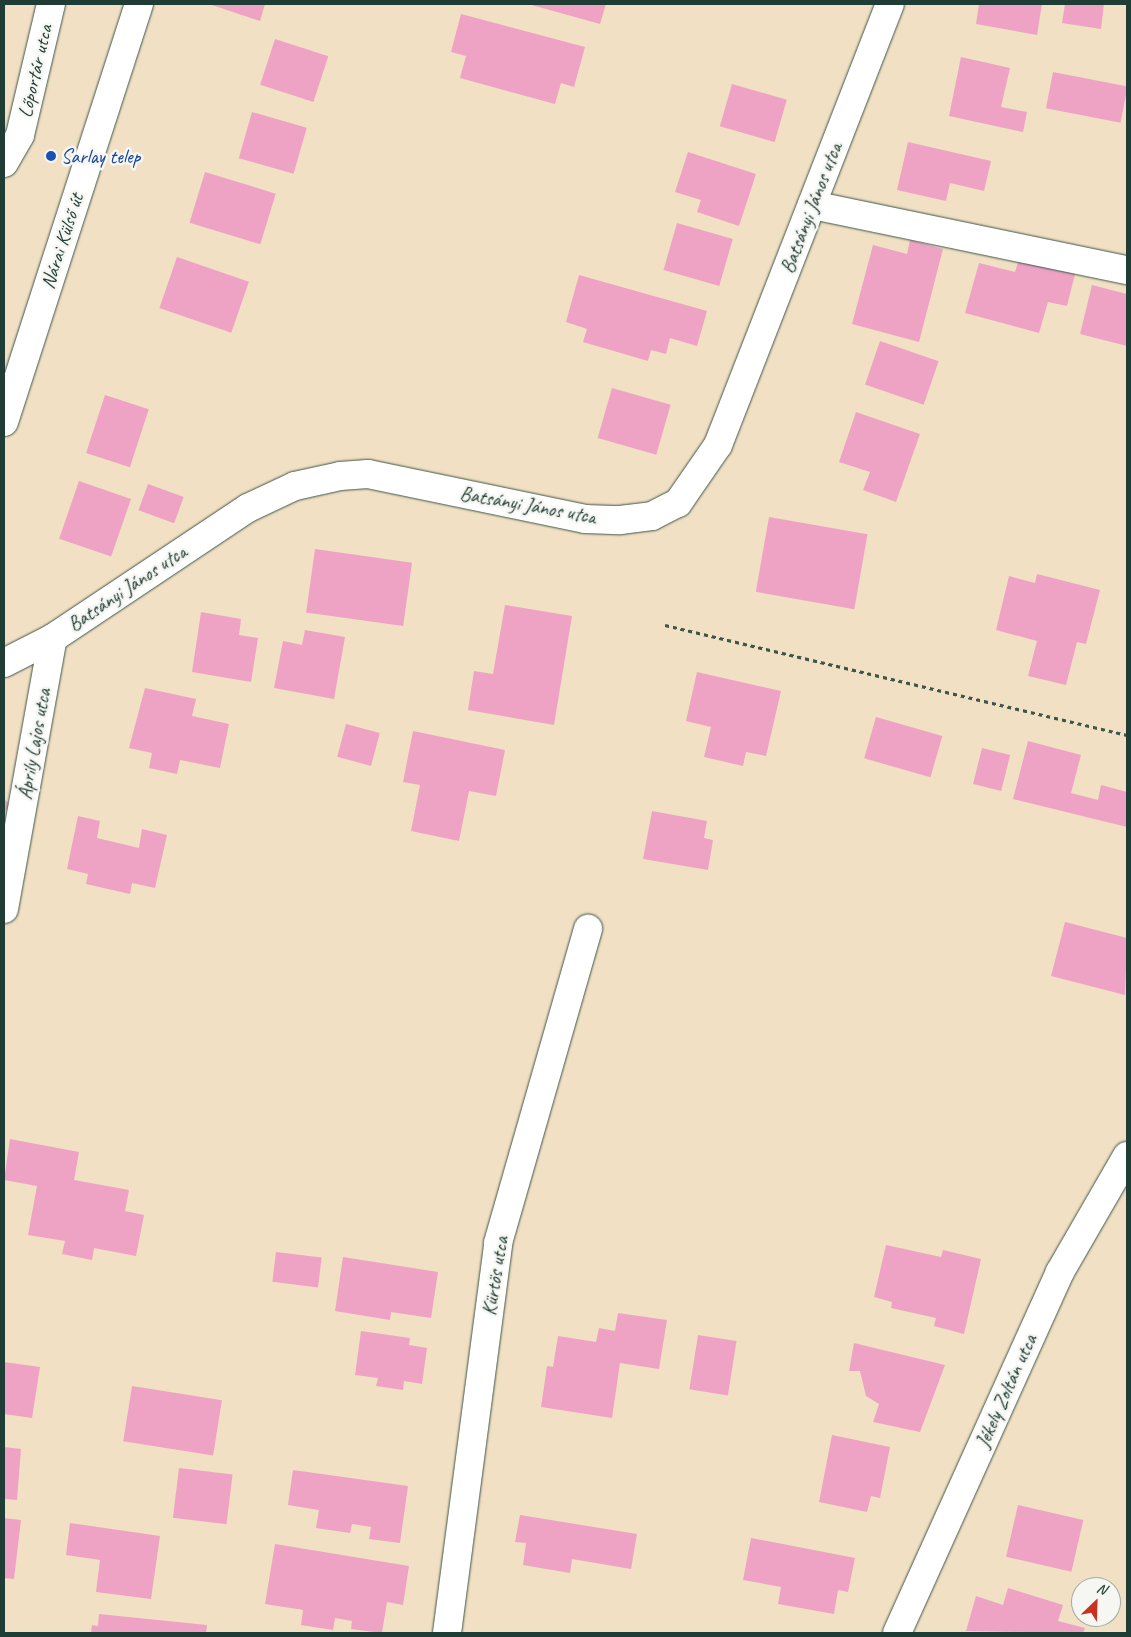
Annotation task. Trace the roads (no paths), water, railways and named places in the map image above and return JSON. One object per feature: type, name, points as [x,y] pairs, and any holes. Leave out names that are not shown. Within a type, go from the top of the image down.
[{"type":"street","name":"Lőportár utca","points":[[4,163],[20,135],[51,4]]},
{"type":"street","name":"Nárai Külső út","points":[[4,422],[139,4]]},
{"type":"street","name":"Batsányi János utca","points":[[4,662],[53,638],[248,508],[295,486],[340,476],[368,474],[585,518],[620,520],[652,516],[678,504],[718,445],[890,4]]},
{"type":"street","points":[[812,205],[1127,270]]},
{"type":"street","name":"Áprily Lajos utca","points":[[4,909],[53,638]]},
{"type":"street","name":"Kürtös utca","points":[[448,1633],[498,1243],[588,929]]},
{"type":"street","name":"Jékely Zoltán utca","points":[[897,1633],[1060,1272],[1127,1156]]},
{"type":"place","name":"Sarlay telep","points":[[51,156]]}]
